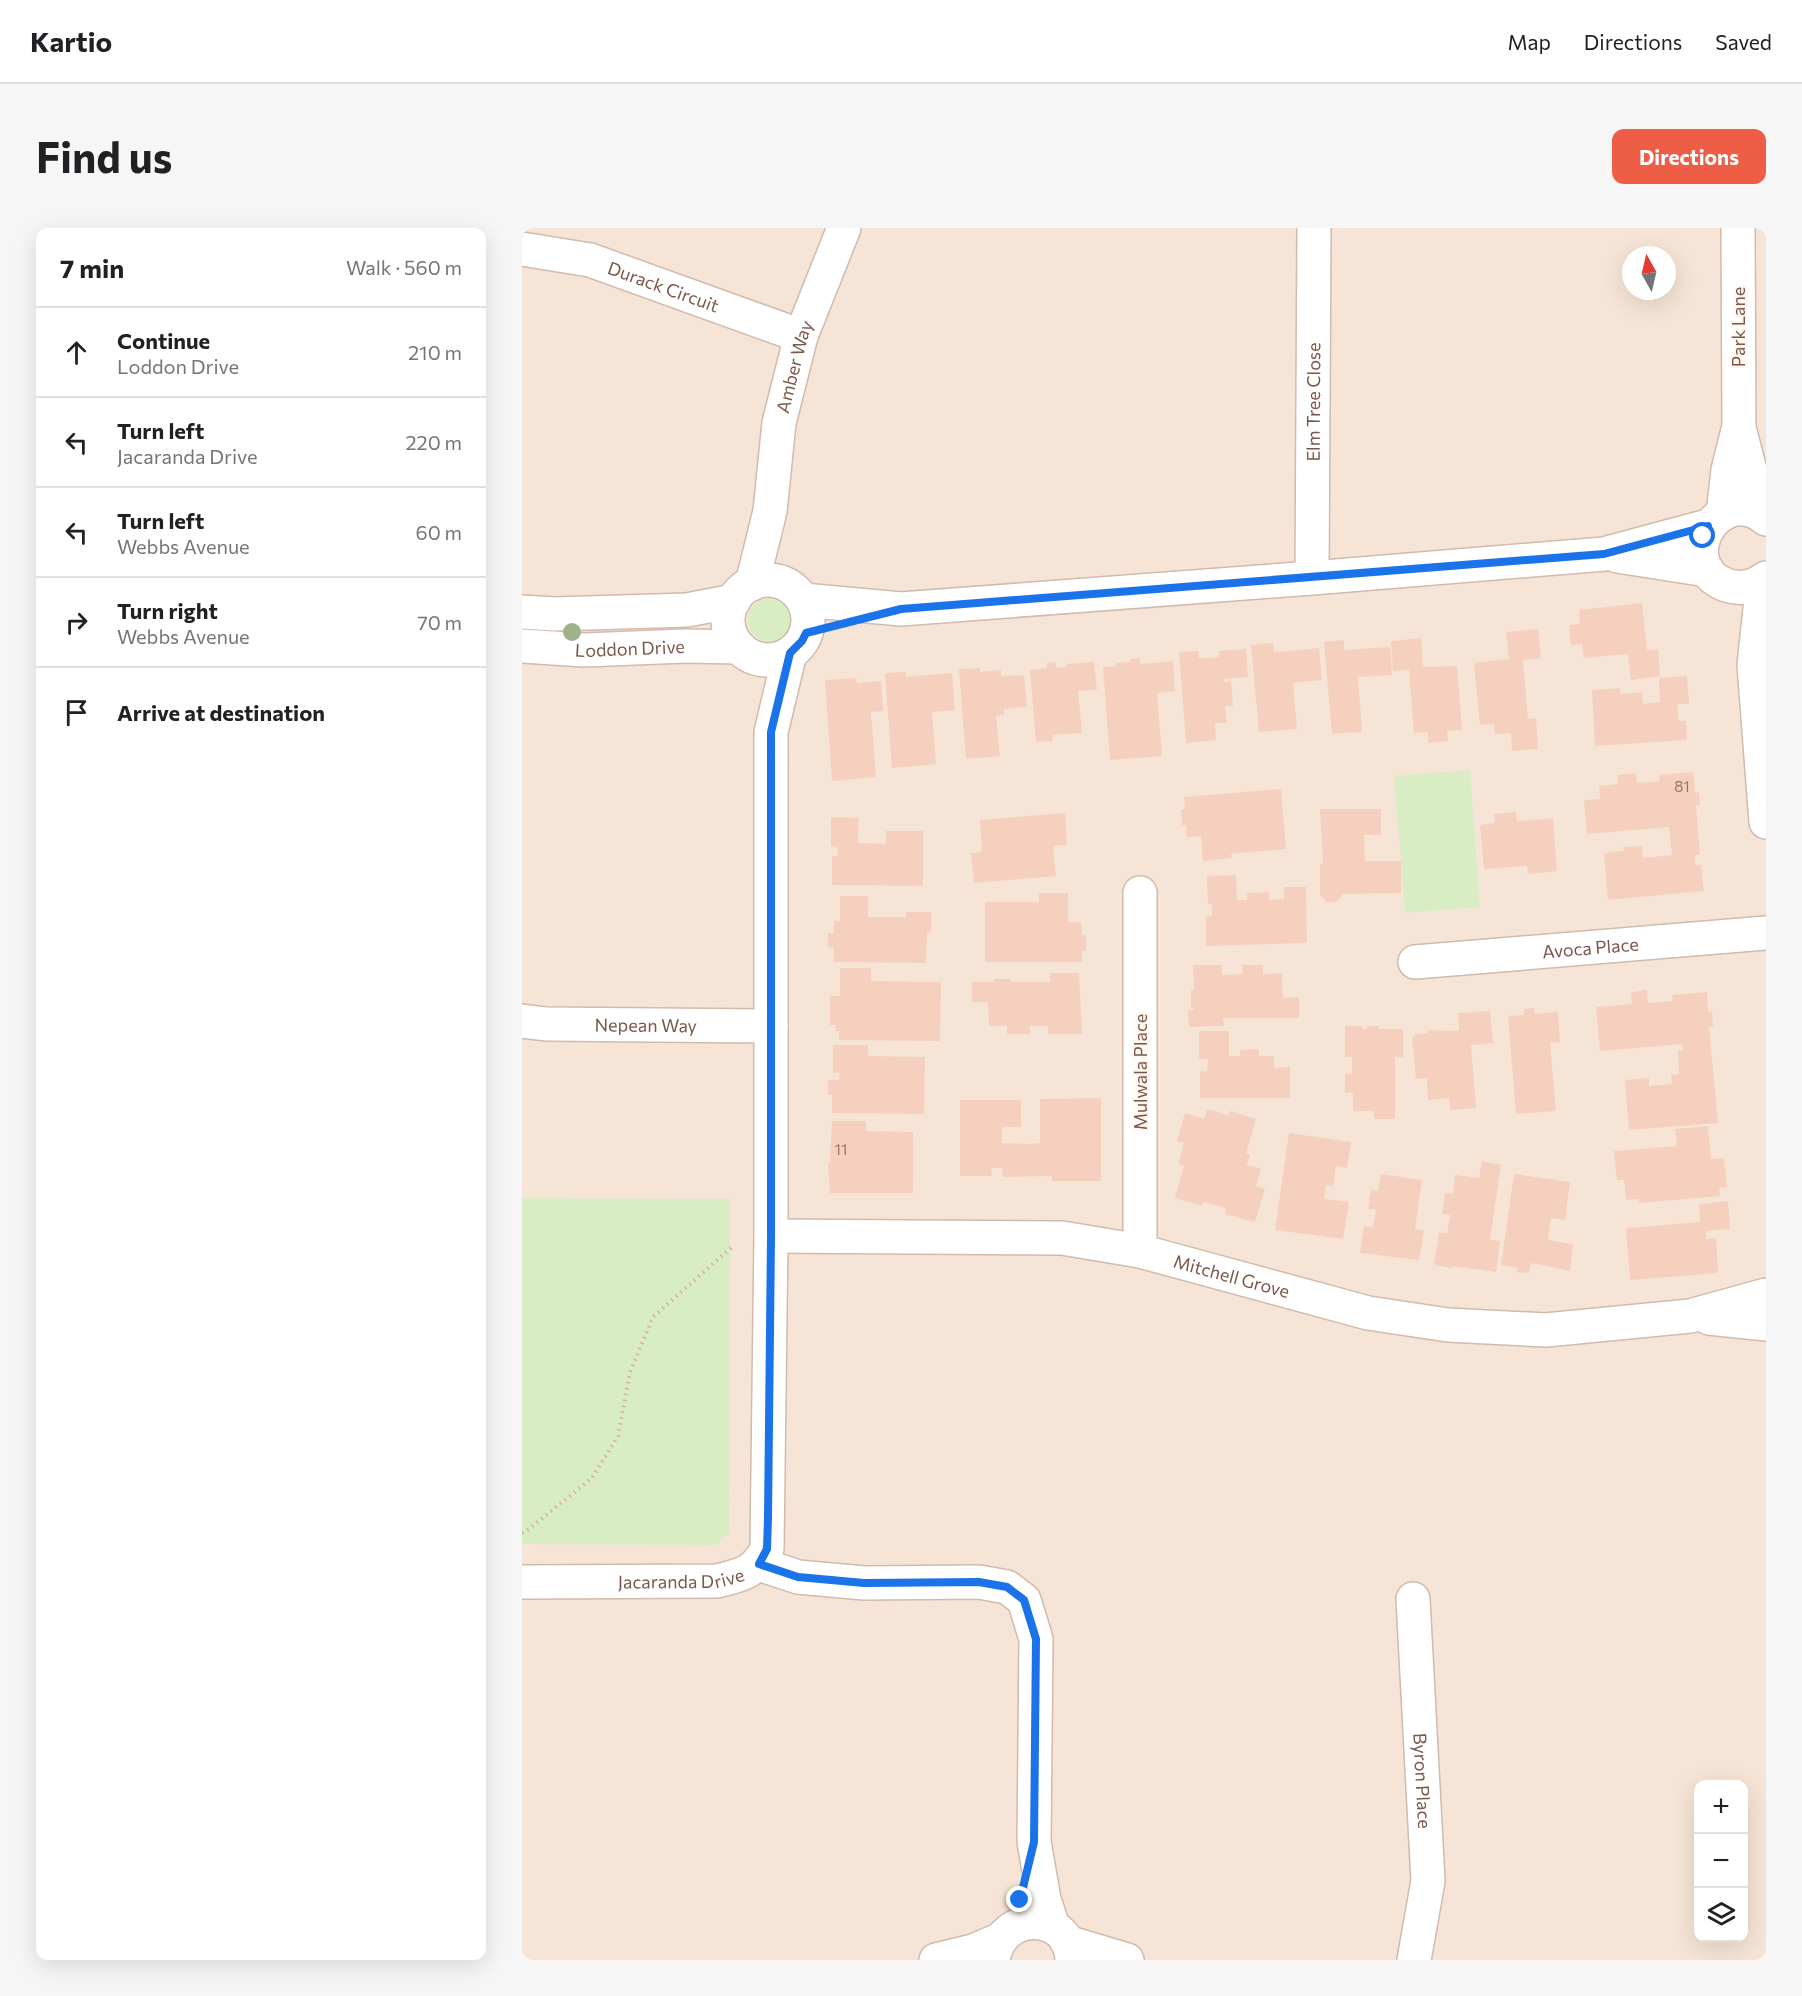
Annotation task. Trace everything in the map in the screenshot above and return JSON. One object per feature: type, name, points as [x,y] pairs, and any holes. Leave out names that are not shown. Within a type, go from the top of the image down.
[{"type":"street","name":"Amber Way","points":[[743,592],[770,511],[779,423],[801,336],[844,228]]},
{"type":"street","name":"Elm Tree Close","points":[[1312,578],[1314,228]]},
{"type":"street","name":"Park Lane","points":[[1738,228],[1739,426],[1716,520],[1703,536],[1701,548],[1702,559],[1719,578],[1754,665]]},
{"type":"street","name":"Durack Circuit","points":[[522,249],[590,260],[801,336]]},
{"type":"street","name":"Park Lane","points":[[1739,426],[1764,518]]},
{"type":"street","points":[[901,609],[798,643],[770,660],[744,651],[732,637],[729,625],[729,612],[743,592],[764,580],[777,581],[796,593],[901,609],[1604,554],[1716,520],[1733,510],[1743,510],[1764,518]]},
{"type":"street","name":"Amber Way","points":[[770,511],[796,593]]},
{"type":"street","points":[[1604,554],[1719,578],[1742,588],[1753,586],[1765,579]]},
{"type":"street","points":[[1765,579],[1754,665],[1766,822]]},
{"type":"street","name":"Loddon Drive","points":[[522,612],[554,614],[687,610],[743,592]]},
{"type":"street","points":[[796,593],[807,610],[798,643]]},
{"type":"street","name":"Jacaranda Drive","points":[[522,1582],[717,1581],[743,1575],[759,1564],[767,1549],[771,1236],[771,732],[798,643]]},
{"type":"street","name":"Loddon Drive","points":[[522,646],[584,650],[685,646],[744,651]]},
{"type":"street","name":"Jacaranda Drive","points":[[744,651],[771,732]]},
{"type":"street","name":"Mulwala Place","points":[[1140,893],[1140,1251]]},
{"type":"street","name":"Avoca Place","points":[[1415,962],[1766,933]]},
{"type":"street","name":"Nepean Way","points":[[522,1021],[546,1024],[771,1026]]},
{"type":"street","name":"Mitchell Grove","points":[[771,1236],[1062,1238],[1140,1251],[1368,1313],[1448,1325],[1546,1330],[1690,1316],[1766,1296]]},
{"type":"street","points":[[1766,1296],[1764,1305],[1766,1317]]},
{"type":"street","name":"Mitchell Grove","points":[[1690,1316],[1766,1324]]},
{"type":"street","points":[[759,1564],[798,1577],[853,1582],[979,1582],[1007,1587],[1024,1600],[1036,1639],[1034,1842],[1044,1899],[1064,1943]]},
{"type":"street","name":"Byron Place","points":[[1413,1599],[1428,1881],[1414,1960]]},
{"type":"street","points":[[1001,1943],[1034,1842]]},
{"type":"street","points":[[936,1960],[1001,1943],[1032,1922],[1064,1943],[1127,1960]]},
{"type":"path","points":[[522,1533],[592,1478],[618,1436],[630,1372],[653,1317],[733,1246]]},
{"type":"shaded area","points":[[522,228],[1766,228],[1766,1960],[522,1960]]},
{"type":"green space","points":[[770,598],[785,605],[792,620],[785,635],[770,642],[755,635],[748,620],[755,605]]},
{"type":"green space","points":[[1470,770],[1480,907],[1405,913],[1394,776]]},
{"type":"green space","points":[[522,1198],[730,1199],[729,1533],[716,1545],[522,1544]]},
{"type":"building","points":[[1642,603],[1647,650],[1658,649],[1660,676],[1631,680],[1628,654],[1584,658],[1582,644],[1571,645],[1569,625],[1580,624],[1579,610]]},
{"type":"building","points":[[1538,629],[1541,658],[1523,660],[1528,719],[1536,718],[1538,749],[1512,751],[1511,733],[1495,734],[1494,724],[1480,725],[1474,663],[1509,659],[1506,632]]},
{"type":"building","points":[[1421,638],[1423,667],[1457,666],[1462,730],[1447,731],[1448,741],[1428,743],[1428,732],[1414,733],[1409,670],[1393,671],[1391,641]]},
{"type":"building","points":[[1344,640],[1344,650],[1390,647],[1392,675],[1358,677],[1362,732],[1332,734],[1324,642]]},
{"type":"building","points":[[1273,643],[1274,652],[1319,648],[1322,680],[1293,683],[1297,729],[1259,732],[1251,645]]},
{"type":"building","points":[[1246,649],[1248,677],[1223,679],[1224,682],[1231,681],[1233,706],[1225,706],[1227,723],[1215,723],[1216,740],[1186,743],[1179,652],[1198,651],[1199,658],[1210,658],[1219,657],[1219,651]]},
{"type":"building","points":[[1140,658],[1140,664],[1173,661],[1175,691],[1157,693],[1162,756],[1110,760],[1103,667],[1116,666],[1116,663],[1130,662],[1130,659]]},
{"type":"building","points":[[1055,662],[1056,668],[1066,667],[1066,664],[1094,662],[1097,690],[1078,691],[1082,733],[1052,735],[1053,741],[1036,742],[1030,670],[1047,668],[1047,663]]},
{"type":"building","points":[[980,668],[980,672],[1001,670],[1001,676],[1024,675],[1027,707],[1004,709],[1004,715],[996,716],[1000,756],[966,759],[959,669]]},
{"type":"building","points":[[906,672],[906,677],[952,673],[955,710],[932,712],[936,764],[892,768],[885,673]]},
{"type":"building","points":[[1687,676],[1689,704],[1677,704],[1679,721],[1686,721],[1687,740],[1595,746],[1592,690],[1620,688],[1620,694],[1642,692],[1643,704],[1660,702],[1659,678]]},
{"type":"building","points":[[856,678],[857,683],[881,681],[883,711],[871,712],[876,777],[832,781],[825,680]]},
{"type":"building","points":[[1693,772],[1695,793],[1699,792],[1700,805],[1696,805],[1700,855],[1695,855],[1695,865],[1701,865],[1704,891],[1608,900],[1604,853],[1624,851],[1623,847],[1642,846],[1643,858],[1672,855],[1669,827],[1587,834],[1584,800],[1600,799],[1599,786],[1618,784],[1617,775],[1636,773],[1637,783],[1660,781],[1659,775]]},
{"type":"building","points":[[1281,789],[1286,849],[1231,854],[1232,858],[1203,861],[1201,836],[1187,837],[1186,825],[1182,825],[1181,809],[1185,809],[1184,797]]},
{"type":"building","points":[[1320,809],[1381,809],[1381,835],[1364,835],[1365,861],[1401,861],[1401,893],[1341,894],[1341,897],[1334,903],[1326,902],[1320,895],[1320,864],[1323,864]]},
{"type":"building","points":[[1516,812],[1517,821],[1553,818],[1557,871],[1528,874],[1527,866],[1484,869],[1480,825],[1495,823],[1494,814]]},
{"type":"building","points":[[1065,813],[1067,845],[1053,846],[1056,876],[974,883],[971,853],[982,852],[980,820]]},
{"type":"building","points":[[831,818],[859,818],[858,843],[886,844],[886,831],[923,831],[923,886],[832,885],[832,856],[837,856],[838,847],[831,846]]},
{"type":"building","points":[[1236,875],[1237,900],[1247,900],[1246,893],[1269,892],[1269,900],[1284,899],[1284,887],[1306,887],[1307,943],[1206,946],[1206,917],[1212,916],[1212,904],[1208,904],[1207,876]]},
{"type":"building","points":[[1039,893],[1068,893],[1068,922],[1081,922],[1082,935],[1086,935],[1086,951],[1082,951],[1082,962],[985,962],[985,902],[1039,902]]},
{"type":"building","points":[[840,896],[868,896],[868,917],[906,917],[906,912],[931,912],[931,933],[927,932],[926,963],[834,962],[834,948],[828,947],[828,933],[834,933],[834,921],[840,921]]},
{"type":"building","points":[[1193,965],[1222,965],[1222,975],[1243,974],[1242,965],[1263,965],[1263,974],[1282,973],[1283,998],[1299,997],[1299,1018],[1223,1018],[1224,1026],[1189,1027],[1188,1010],[1194,1010],[1194,1007],[1191,1008],[1191,990],[1194,990]]},
{"type":"building","points":[[840,968],[871,968],[871,981],[941,982],[940,1041],[839,1040],[839,1031],[835,1031],[836,1025],[830,1025],[830,996],[840,996]]},
{"type":"building","points":[[1050,973],[1079,973],[1082,1034],[1048,1034],[1048,1026],[1030,1026],[1030,1034],[1007,1034],[1007,1026],[989,1026],[988,1002],[972,1002],[972,982],[1011,979],[1011,982],[1050,982]]},
{"type":"building","points":[[1647,990],[1648,1003],[1673,1001],[1672,995],[1707,992],[1708,1012],[1712,1011],[1713,1027],[1709,1027],[1718,1123],[1629,1130],[1625,1080],[1649,1078],[1649,1086],[1672,1084],[1671,1075],[1679,1074],[1678,1051],[1683,1051],[1682,1044],[1600,1051],[1596,1007],[1632,1004],[1631,992]]},
{"type":"building","points":[[1534,1008],[1535,1014],[1558,1012],[1560,1042],[1550,1043],[1556,1111],[1516,1114],[1508,1016],[1524,1015],[1524,1009]]},
{"type":"building","points":[[1490,1011],[1493,1043],[1471,1045],[1476,1108],[1450,1110],[1449,1098],[1428,1100],[1427,1078],[1416,1079],[1412,1037],[1415,1037],[1415,1034],[1428,1033],[1428,1030],[1459,1031],[1458,1013]]},
{"type":"building","points":[[1345,1026],[1362,1026],[1362,1029],[1367,1029],[1367,1026],[1379,1026],[1379,1029],[1403,1029],[1403,1057],[1395,1057],[1395,1119],[1374,1119],[1374,1111],[1353,1111],[1353,1093],[1345,1093],[1345,1074],[1352,1074],[1352,1057],[1345,1057]]},
{"type":"building","points":[[1199,1031],[1229,1031],[1229,1056],[1240,1056],[1240,1050],[1259,1049],[1259,1056],[1274,1056],[1274,1068],[1290,1067],[1290,1098],[1200,1098],[1200,1071],[1207,1071],[1208,1059],[1199,1059]]},
{"type":"building","points":[[833,1045],[868,1045],[868,1056],[925,1057],[924,1114],[832,1113],[832,1095],[828,1095],[828,1080],[839,1080],[840,1073],[833,1073]]},
{"type":"building","points":[[1101,1098],[1101,1181],[1052,1181],[1052,1176],[1003,1177],[1002,1168],[991,1168],[992,1176],[960,1176],[960,1100],[1021,1100],[1021,1127],[1002,1127],[1002,1143],[1031,1144],[1040,1143],[1040,1099]]},
{"type":"building","points":[[1207,1109],[1228,1115],[1230,1111],[1256,1119],[1246,1154],[1250,1155],[1247,1165],[1261,1169],[1256,1186],[1265,1189],[1255,1222],[1225,1214],[1226,1208],[1203,1202],[1202,1206],[1175,1198],[1184,1166],[1178,1164],[1184,1143],[1177,1141],[1185,1113],[1204,1119]]},
{"type":"building","points":[[832,1121],[866,1121],[866,1131],[913,1132],[913,1193],[830,1193],[828,1163],[830,1162]]},
{"type":"building","points":[[1708,1126],[1711,1159],[1724,1158],[1727,1187],[1719,1188],[1720,1196],[1639,1203],[1639,1199],[1626,1200],[1624,1180],[1617,1180],[1614,1151],[1677,1146],[1675,1129]]},
{"type":"building","points":[[1289,1133],[1351,1142],[1347,1168],[1336,1166],[1333,1186],[1326,1185],[1324,1199],[1349,1202],[1343,1239],[1275,1230]]},
{"type":"building","points":[[1482,1161],[1501,1165],[1490,1240],[1500,1241],[1496,1272],[1434,1265],[1439,1232],[1447,1234],[1450,1215],[1442,1214],[1445,1193],[1453,1194],[1455,1175],[1479,1178]]},
{"type":"building","points":[[1381,1174],[1422,1180],[1415,1229],[1424,1231],[1419,1260],[1360,1253],[1364,1226],[1373,1227],[1376,1210],[1368,1209],[1371,1190],[1378,1191]]},
{"type":"building","points":[[1514,1174],[1570,1182],[1565,1220],[1551,1218],[1548,1240],[1573,1244],[1570,1271],[1531,1263],[1529,1273],[1517,1272],[1518,1268],[1501,1265]]},
{"type":"building","points":[[1728,1201],[1730,1229],[1706,1231],[1706,1239],[1716,1238],[1718,1273],[1630,1280],[1626,1228],[1700,1222],[1699,1204]]},
{"type":"route","points":[[1020,1900],[1034,1842],[1036,1639],[1024,1600],[1007,1587],[979,1582],[864,1583],[798,1577],[759,1564],[767,1549],[768,1518],[771,1236],[771,732],[790,653],[797,648],[806,633],[901,609],[1604,554],[1708,526],[1703,536]]}]
